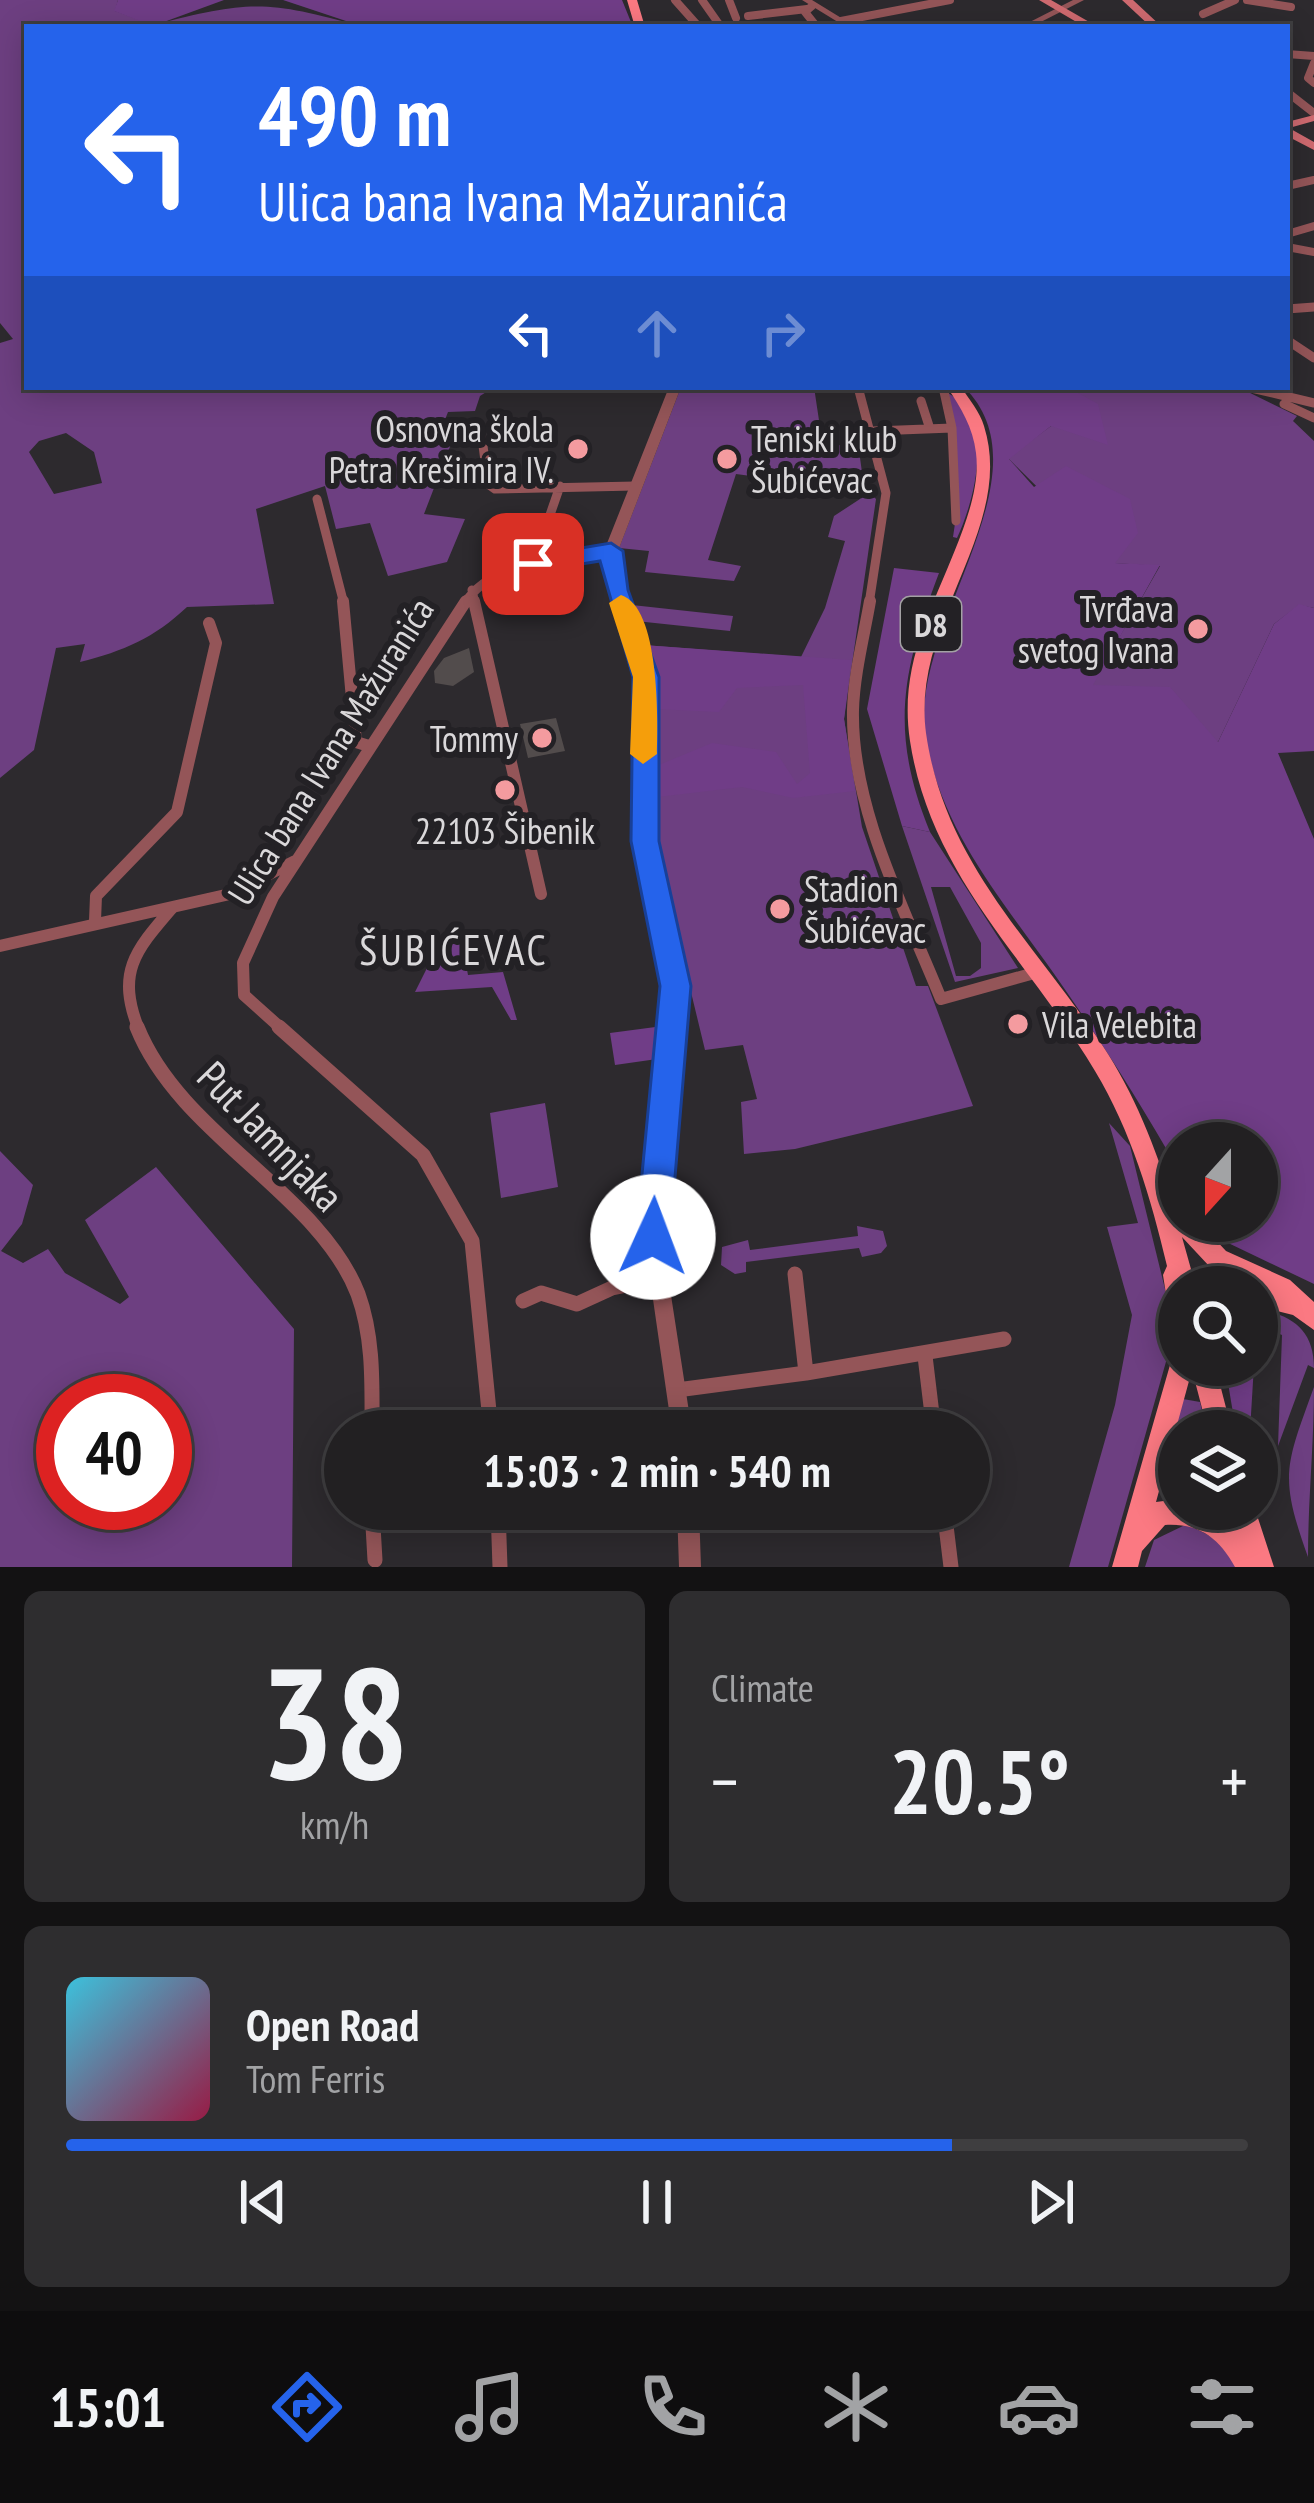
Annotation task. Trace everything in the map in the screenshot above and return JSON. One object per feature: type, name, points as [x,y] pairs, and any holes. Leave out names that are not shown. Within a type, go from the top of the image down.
[{"type":"main road","points":[[1044,0],[1088,24]]},
{"type":"main road","points":[[1127,0],[1154,24]]},
{"type":"main road","points":[[1299,123],[1311,145]]},
{"type":"main road","name":"D8","points":[[956,390],[977,417],[988,466],[979,504],[927,632],[916,677],[917,736],[925,779],[947,835],[981,895],[1120,1093],[1154,1176],[1179,1266]]},
{"type":"main road","points":[[1154,1176],[1158,1182]]},
{"type":"main road","points":[[1203,1242],[1218,1259],[1268,1280],[1309,1314]]},
{"type":"main road","points":[[1176,1266],[1177,1258]]},
{"type":"main road","points":[[1278,1302],[1309,1314]]},
{"type":"main road","points":[[1127,1558],[1176,1386]]},
{"type":"main road","points":[[1208,1386],[1214,1410]]},
{"type":"main road","points":[[1210,1393],[1211,1386]]},
{"type":"main road","points":[[1127,1558],[1159,1514],[1190,1512],[1232,1537],[1248,1567]]},
{"type":"main road","points":[[1249,1530],[1261,1567]]},
{"type":"street","points":[[675,0],[696,24]]},
{"type":"street","points":[[729,0],[736,18]]},
{"type":"street","points":[[748,16],[809,5],[847,24],[950,0]]},
{"type":"street","points":[[1030,24],[1080,0]]},
{"type":"street","points":[[1203,14],[1235,0]]},
{"type":"street","points":[[1247,0],[1292,7]]},
{"type":"street","points":[[1314,59],[1308,78],[1314,86]]},
{"type":"street","points":[[674,390],[611,551],[616,590],[646,677],[645,841],[676,986],[654,1181],[657,1280],[679,1410]]},
{"type":"street","points":[[860,390],[886,493],[853,711],[863,783],[886,862],[941,999],[1038,972]]},
{"type":"street","points":[[944,390],[952,428],[956,521]]},
{"type":"street","points":[[1265,392],[1314,403]]},
{"type":"street","points":[[1265,392],[1314,418]]},
{"type":"street","points":[[921,401],[930,429]]},
{"type":"street","points":[[874,431],[952,428]]},
{"type":"street","points":[[482,438],[488,484],[495,489],[635,485]]},
{"type":"street","points":[[533,564],[560,486]]},
{"type":"street","points":[[317,499],[345,607],[356,742],[369,746]]},
{"type":"street","name":"Ulica bana Ivana Mažuranića","points":[[490,1410],[472,1241],[423,1155],[244,995],[244,963],[296,860],[472,590],[500,572],[611,551]]},
{"type":"street","name":"Ulica bana Ivana Mažuranića","points":[[472,590],[541,893]]},
{"type":"street","points":[[95,921],[96,896],[177,812],[216,643],[209,623]]},
{"type":"street","points":[[0,946],[230,894],[296,860]]},
{"type":"street","name":"Put Jamnjaka","points":[[172,908],[154,922],[132,953],[130,1020],[160,1071],[347,1272],[365,1322],[371,1410]]},
{"type":"street","points":[[795,1274],[806,1373]]},
{"type":"street","points":[[523,1300],[541,1293],[577,1304],[612,1288],[657,1280]]},
{"type":"street","points":[[677,1390],[925,1356],[1004,1340]]},
{"type":"street","points":[[925,1356],[931,1410]]},
{"type":"street","points":[[373,1530],[375,1560]]},
{"type":"street","points":[[499,1530],[500,1567]]},
{"type":"street","points":[[689,1530],[690,1567]]},
{"type":"street","points":[[947,1530],[951,1567]]},
{"type":"shaded area","points":[[0,0],[118,0],[115,11],[150,24],[24,24],[24,390],[489,390],[480,396],[475,411],[448,412],[436,443],[451,444],[424,514],[465,519],[447,562],[388,576],[370,523],[336,529],[325,486],[256,509],[274,604],[187,607],[138,642],[80,662],[85,644],[56,648],[34,750],[0,778],[0,343],[13,339],[0,323]],"holes":[[[66,433],[94,452],[102,483],[54,494],[29,452],[39,441]]]},
{"type":"shaded area","points":[[118,0],[224,0],[158,24],[114,11]]},
{"type":"shaded area","points":[[283,0],[622,0],[632,24],[355,24]]},
{"type":"shaded area","points":[[237,8],[303,12],[352,24],[157,24]]},
{"type":"shaded area","points":[[680,390],[814,390],[823,447],[858,443],[864,487],[876,499],[844,719],[862,827],[916,986],[928,986],[973,1106],[795,1149],[744,1154],[741,1102],[757,1099],[743,1045],[705,1050],[652,831],[653,691],[643,645],[801,657],[825,608],[845,541],[828,537],[834,516],[860,499],[861,491],[736,474],[708,560],[741,566],[734,581],[645,572],[649,551],[619,548]]},
{"type":"shaded area","points":[[966,390],[1072,390],[1098,404],[1108,445],[1051,426],[1009,459],[1034,487],[1066,466],[1130,499],[1138,533],[1115,563],[1160,565],[1093,685],[1170,687],[1218,742],[1274,624],[1299,604],[1314,608],[1314,751],[1278,753],[1314,839],[1314,1284],[1226,1242],[1278,1242],[1278,1122],[1158,1122],[1158,1136],[1089,1025],[995,892],[944,800],[925,732],[926,689],[987,506],[993,462],[987,422]]},
{"type":"shaded area","points":[[1066,390],[1244,390],[1297,416],[1293,421],[1314,441],[1314,608],[1299,605],[1274,624],[1218,742],[1092,685],[1160,566],[1114,563],[1008,458],[1051,426]]},
{"type":"shaded area","points":[[948,393],[963,406],[977,440],[975,481],[957,538],[953,537],[957,510]]},
{"type":"shaded area","points":[[894,568],[939,573],[916,641],[905,702],[909,763],[930,832],[902,826],[867,709]]},
{"type":"shaded area","points":[[632,605],[733,616],[730,631],[636,621]]},
{"type":"shaded area","points":[[643,645],[851,660],[844,719],[855,791],[793,798],[742,787],[649,798],[654,767],[712,743],[776,752],[797,784],[810,773],[803,685],[737,688],[719,712],[655,709],[657,684]]},
{"type":"shaded area","points":[[902,826],[930,832],[1018,968],[955,982]],"holes":[[[931,887],[950,887],[981,943],[981,968],[970,976],[956,976]]]},
{"type":"shaded area","points":[[454,932],[469,942],[464,954],[468,975],[503,972],[517,1020],[511,1020],[492,987],[415,992],[442,938]]},
{"type":"shaded area","points":[[663,1026],[657,1059],[615,1065],[610,1033]]},
{"type":"shaded area","points":[[545,1103],[558,1187],[501,1198],[490,1113]]},
{"type":"shaded area","points":[[1109,1123],[1130,1146],[1159,1266],[1159,1386],[1108,1567],[1069,1567],[1115,1405],[1132,1315],[1107,1227],[1138,1223]]},
{"type":"shaded area","points":[[0,1151],[33,1185],[22,1224],[1,1251],[23,1263],[48,1249],[65,1273],[120,1304],[129,1297],[85,1220],[156,1167],[294,1329],[292,1567],[0,1567]]},
{"type":"shaded area","points":[[857,1226],[883,1231],[887,1246],[881,1253],[862,1257],[859,1248],[746,1262],[746,1272],[735,1274],[721,1265],[722,1247],[748,1240],[750,1250],[858,1236]]},
{"type":"shaded area","points":[[1278,1314],[1305,1334],[1314,1368],[1308,1365],[1278,1446],[1282,1335]]},
{"type":"shaded area","points":[[1228,1386],[1253,1386],[1251,1410],[1232,1410]]},
{"type":"shaded area","points":[[1314,1387],[1308,1557],[1293,1508],[1289,1472]]},
{"type":"shaded area","points":[[1183,1399],[1200,1402],[1202,1410],[1180,1410]]},
{"type":"shaded area","points":[[1175,1530],[1197,1530],[1216,1540],[1238,1567],[1145,1567],[1154,1540]]},
{"type":"building","points":[[469,648],[474,672],[453,686],[435,683],[434,671],[444,658]]},
{"type":"building","name":"Tommy","points":[[556,718],[565,751],[528,758],[520,724]]},
{"type":"slow traffic","points":[[621,603],[646,677],[643,754]]},
{"type":"place","name":"Osnovna škola Petra Krešimira IV.","points":[[578,449]]},
{"type":"place","name":"Teniski klub Šubićevac","points":[[727,459]]},
{"type":"place","name":"Tvrđava svetog Ivana","points":[[1198,629]]},
{"type":"place","name":"Tommy","points":[[542,738]]},
{"type":"place","name":"22103 Šibenik","points":[[505,790]]},
{"type":"place","name":"Stadion Šubićevac","points":[[780,909]]},
{"type":"place","name":"Vila Velebita","points":[[1018,1024]]},
{"type":"district","name":"ŠUBIĆEVAC","points":[[454,949]]},
{"type":"route","points":[[533,564],[611,551],[616,590],[646,677],[645,841],[676,986],[654,1181],[653,1237]]}]
